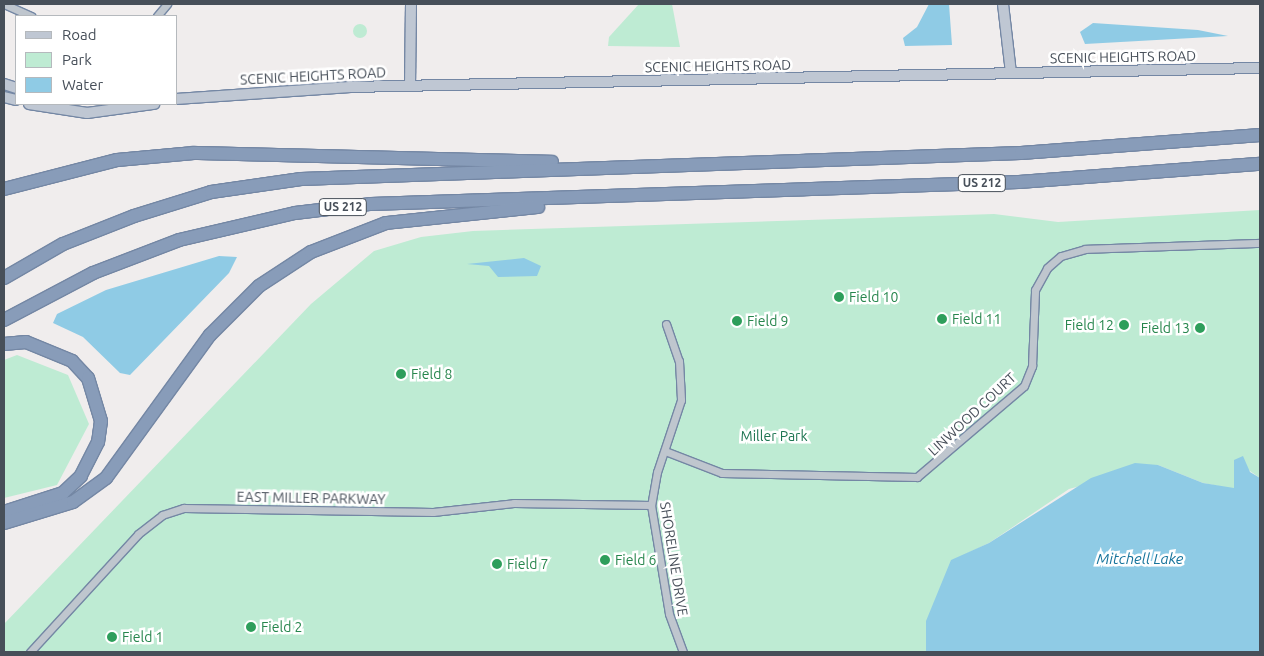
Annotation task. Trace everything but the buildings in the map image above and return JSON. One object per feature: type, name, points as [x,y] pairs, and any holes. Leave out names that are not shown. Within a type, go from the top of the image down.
[{"type":"highway","points":[[1073,151],[1260,127]]},
{"type":"highway","name":"US 212","points":[[4,278],[63,244],[134,216],[211,192],[301,179],[1073,151],[1260,135]]},
{"type":"highway","points":[[4,189],[117,160],[194,152],[700,165]]},
{"type":"highway","name":"US 212","points":[[4,320],[93,273],[179,240],[295,213],[371,204],[1020,182],[1260,164]]},
{"type":"highway","points":[[4,523],[73,502],[106,478],[210,335],[259,286],[311,252],[356,233],[425,216],[651,202],[704,194]]},
{"type":"highway","points":[[4,344],[26,342],[72,361],[88,378],[101,421],[98,442],[81,476],[62,493],[4,512]]},
{"type":"street","points":[[5,4],[29,15]]},
{"type":"street","points":[[158,15],[167,4]]},
{"type":"street","points":[[410,86],[411,4]]},
{"type":"street","points":[[1003,4],[1011,73]]},
{"type":"street","name":"SCENIC HEIGHTS ROAD","points":[[178,99],[410,86],[1260,68]]},
{"type":"street","points":[[49,106],[87,113],[147,105]]},
{"type":"street","name":"LINWOOD COURT","points":[[665,451],[722,473],[917,477],[1024,386],[1032,366],[1037,283],[1061,256],[1085,249],[1260,244]]},
{"type":"street","name":"SHORELINE DRIVE","points":[[666,324],[676,349],[682,385],[679,415],[665,451],[651,506],[669,614],[683,652]]},
{"type":"street","name":"EAST MILLER PARKWAY","points":[[30,652],[138,534],[162,515],[184,508],[433,512],[514,503],[651,506]]},
{"type":"green space","points":[[639,4],[672,4],[680,47],[608,46],[609,37]]},
{"type":"green space","points":[[357,24],[363,24],[367,31],[363,38],[357,38],[353,34],[353,28]]},
{"type":"green space","name":"Miller Park","points":[[1260,210],[1260,478],[1234,460],[1234,489],[1203,483],[1158,465],[1069,489],[989,543],[951,561],[926,652],[4,652],[4,624],[311,304],[374,251],[421,237],[473,231],[994,214],[1058,222]]},
{"type":"green space","points":[[17,355],[68,375],[89,424],[57,485],[4,498],[4,360]]},
{"type":"water","points":[[929,4],[949,4],[952,45],[905,46],[903,38],[917,27]]},
{"type":"water","points":[[1093,23],[1198,30],[1228,36],[1085,44],[1080,32]]},
{"type":"water","points":[[219,256],[237,257],[229,273],[130,375],[120,373],[83,337],[53,323],[57,314],[106,290]]},
{"type":"water","points":[[524,258],[541,266],[537,276],[498,277],[489,266],[467,264]]},
{"type":"water","name":"Mitchell Lake","points":[[1243,456],[1250,472],[1260,478],[1260,652],[926,652],[926,621],[951,560],[989,543],[1091,478],[1135,463],[1158,465],[1203,483],[1234,488],[1234,460]]},
{"type":"place","name":"Field 10","points":[[839,297]]},
{"type":"place","name":"Field 11","points":[[942,319]]},
{"type":"place","name":"Field 9","points":[[737,321]]},
{"type":"place","name":"Field 12","points":[[1124,325]]},
{"type":"place","name":"Field 13","points":[[1200,328]]},
{"type":"place","name":"Field 8","points":[[401,374]]},
{"type":"place","name":"Field 6","points":[[605,560]]},
{"type":"place","name":"Field 7","points":[[497,564]]},
{"type":"place","name":"Field 2","points":[[251,627]]},
{"type":"place","name":"Field 1","points":[[112,637]]}]
